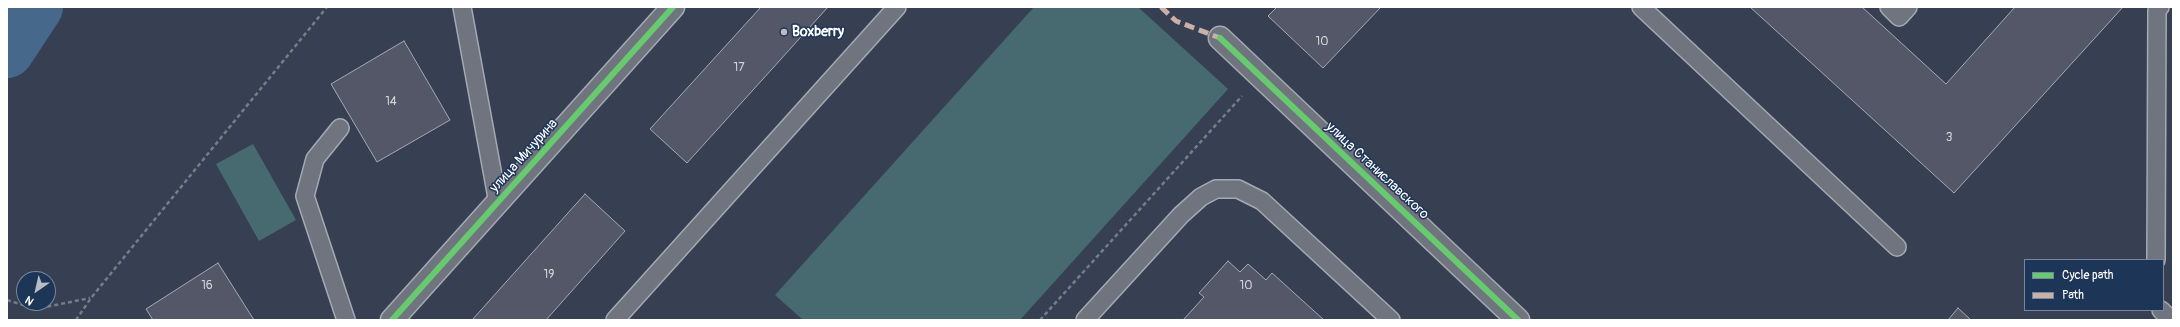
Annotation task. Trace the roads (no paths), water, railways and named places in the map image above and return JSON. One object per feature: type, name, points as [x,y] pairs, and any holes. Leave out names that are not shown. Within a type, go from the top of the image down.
[{"type":"street","name":"улица Мичурина","points":[[392,320],[674,7]]},
{"type":"street","name":"улица Станиславского","points":[[1220,38],[1518,320]]},
{"type":"lane","points":[[462,7],[498,203]]},
{"type":"lane","points":[[615,320],[897,7]]},
{"type":"lane","points":[[1641,7],[1897,247]]},
{"type":"lane","points":[[1889,7],[1899,17],[1908,7]]},
{"type":"lane","points":[[2156,259],[2157,10],[2160,7]]},
{"type":"lane","points":[[340,128],[314,159],[305,196],[346,320]]},
{"type":"lane","points":[[1085,320],[1181,215],[1201,197],[1216,189],[1238,189],[1262,201],[1391,320]]},
{"type":"lane","points":[[2161,311],[2171,320]]},
{"type":"waterway","points":[[7,51],[36,7]]},
{"type":"place","name":"Boxberry","points":[[784,32]]}]
